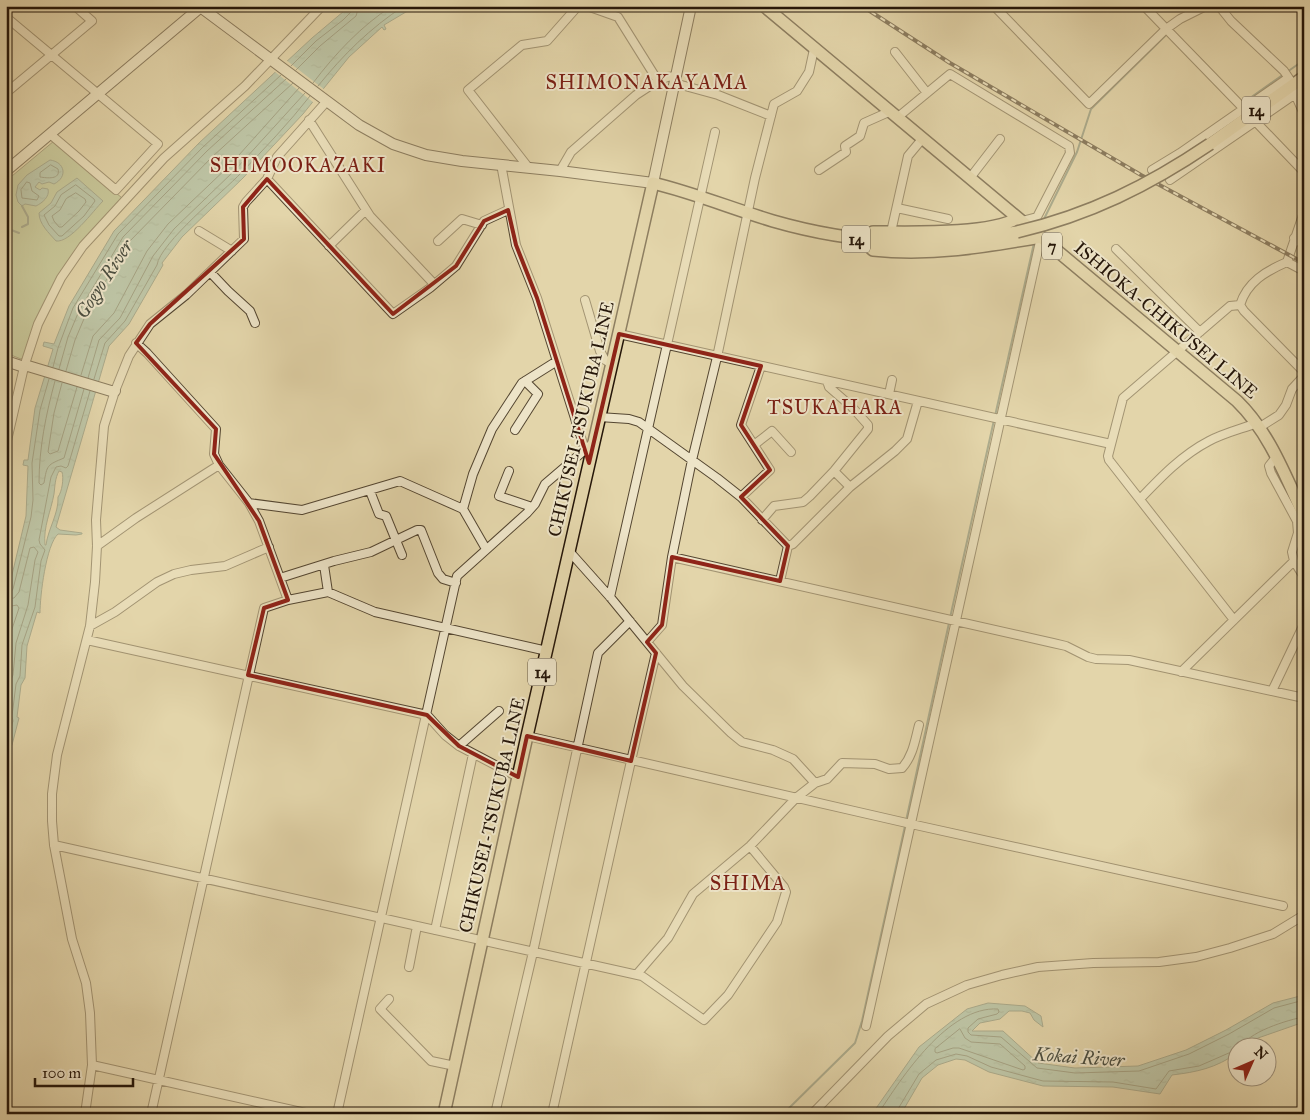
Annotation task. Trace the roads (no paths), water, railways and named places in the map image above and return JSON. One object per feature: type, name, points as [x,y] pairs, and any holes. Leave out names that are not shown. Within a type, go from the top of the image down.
[{"type":"main road","name":"ISHIOKA-CHIKUSEI LINE","points":[[764,6],[1236,401],[1258,425],[1276,457],[1304,516]]},
{"type":"main road","name":"14","points":[[653,183],[748,213],[814,231],[862,240],[939,242],[1017,232],[1069,218],[1112,201],[1156,178],[1210,144],[1304,77]]},
{"type":"main road","name":"CHIKUSEI-TSUKUBA LINE","points":[[444,1114],[569,551],[589,447],[599,417],[612,364],[653,183]]},
{"type":"main road","points":[[1020,220],[966,230],[873,232],[862,240],[873,250],[930,252],[989,247],[1041,237]]},
{"type":"street","points":[[7,91],[92,21],[75,6]]},
{"type":"street","points":[[6,445],[38,324],[61,278],[83,246],[164,158],[273,61],[322,6]]},
{"type":"street","points":[[528,167],[468,90],[522,45],[547,41],[578,6]]},
{"type":"street","points":[[587,6],[618,18],[658,81]]},
{"type":"street","points":[[9,165],[50,134],[201,7],[376,136],[412,151],[462,161],[528,167],[653,183],[691,6]]},
{"type":"street","points":[[994,6],[1089,104],[1180,19],[1206,6]]},
{"type":"street","points":[[1144,6],[1244,109]]},
{"type":"street","points":[[1219,6],[1231,21],[1293,83],[1304,114]]},
{"type":"street","points":[[6,17],[158,144],[116,190]]},
{"type":"street","points":[[646,642],[662,625],[672,558],[692,460],[774,104],[797,91],[809,72],[814,49]]},
{"type":"street","points":[[895,52],[927,93]]},
{"type":"street","points":[[819,170],[846,152],[845,146],[860,136],[864,123],[894,114],[927,93],[950,74],[1069,146],[1070,153],[1037,217],[1020,220]]},
{"type":"street","points":[[560,171],[571,152],[636,96],[667,77],[771,116]]},
{"type":"street","points":[[1152,170],[1244,109],[1293,83]]},
{"type":"street","points":[[1170,180],[1256,122],[1293,83]]},
{"type":"street","points":[[85,1114],[92,1065],[90,1013],[86,984],[72,939],[54,845],[52,803],[57,755],[90,626],[104,426],[113,391],[136,344],[150,324],[186,295],[244,239],[243,207],[266,179],[277,157],[325,100]]},
{"type":"street","points":[[309,120],[366,210],[434,284]]},
{"type":"street","points":[[1256,122],[1304,172]]},
{"type":"street","points":[[610,597],[715,132]]},
{"type":"street","points":[[50,134],[126,200]]},
{"type":"street","points":[[891,232],[908,156],[923,138]]},
{"type":"street","points":[[970,178],[1000,139]]},
{"type":"street","points":[[338,1114],[457,576],[532,507],[546,484],[589,447],[557,361],[537,298],[516,246],[501,164]]},
{"type":"street","points":[[266,179],[393,314],[456,266],[484,221],[508,210]]},
{"type":"street","points":[[896,208],[948,219]]},
{"type":"street","points":[[329,246],[366,210]]},
{"type":"street","points":[[1240,305],[1244,294],[1252,284],[1263,275],[1286,262],[1304,212]]},
{"type":"street","points":[[438,241],[462,219],[482,225]]},
{"type":"street","points":[[199,232],[232,251]]},
{"type":"street","points":[[866,1026],[907,823],[997,418],[1041,237]]},
{"type":"street","points":[[1294,238],[1304,245]]},
{"type":"street","points":[[1116,249],[1200,332]]},
{"type":"street","points":[[1286,262],[1304,271]]},
{"type":"street","points":[[210,272],[228,292],[250,311],[254,324]]},
{"type":"street","points":[[585,300],[600,351],[604,360],[612,364]]},
{"type":"street","points":[[1234,620],[1109,460],[1108,456],[1123,398],[1230,306],[1240,305]]},
{"type":"street","points":[[1240,305],[1304,372]]},
{"type":"street","points":[[619,334],[1111,444]]},
{"type":"street","points":[[136,344],[147,353],[216,429],[214,454],[218,465],[250,503],[269,547],[288,600]]},
{"type":"street","points":[[6,361],[113,391]]},
{"type":"street","points":[[462,509],[473,474],[492,429],[522,383],[557,361]]},
{"type":"street","points":[[741,497],[770,470],[741,426],[761,366]]},
{"type":"street","points":[[1140,499],[1168,471],[1197,448],[1211,440],[1258,425],[1279,414],[1286,405],[1292,389],[1304,376]]},
{"type":"street","points":[[889,394],[892,380]]},
{"type":"street","points":[[515,430],[538,394],[525,381]]},
{"type":"street","points":[[762,520],[774,506],[803,502],[834,471],[866,432],[868,425],[852,407],[833,391],[827,381]]},
{"type":"street","points":[[788,546],[793,544],[850,487],[895,451],[907,438],[918,401]]},
{"type":"street","points":[[599,417],[629,419],[639,422],[718,478],[741,497],[788,546]]},
{"type":"street","points":[[754,445],[772,431],[791,452]]},
{"type":"street","points":[[1276,457],[1269,466],[1297,521],[1298,533],[1292,552],[1294,561],[1304,577]]},
{"type":"street","points":[[97,546],[136,518],[218,465]]},
{"type":"street","points":[[509,471],[499,496],[532,507]]},
{"type":"street","points":[[834,471],[850,487]]},
{"type":"street","points":[[250,503],[302,510],[400,481],[462,509],[486,548]]},
{"type":"street","points":[[370,491],[379,514],[386,516],[402,555]]},
{"type":"street","points":[[280,578],[324,565],[334,560],[371,552],[421,530],[438,573],[443,579],[456,583]]},
{"type":"street","points":[[780,581],[788,546]]},
{"type":"street","points":[[90,626],[115,612],[157,582],[174,574],[224,566],[269,547]]},
{"type":"street","points":[[569,551],[610,597],[683,686],[731,733],[742,742],[773,750],[793,759],[815,783]]},
{"type":"street","points":[[672,558],[1066,646],[1096,659],[1129,660],[1304,698]]},
{"type":"street","points":[[1181,672],[1294,561]]},
{"type":"street","points":[[324,565],[328,592]]},
{"type":"street","points":[[150,1114],[264,608],[288,600],[328,592],[375,612],[547,651]]},
{"type":"street","points":[[495,1114],[533,952],[598,652],[630,621]]},
{"type":"street","points":[[1272,691],[1304,624]]},
{"type":"street","points":[[87,640],[427,715],[445,735],[459,746],[518,777]]},
{"type":"street","points":[[552,1114],[656,653]]},
{"type":"street","points":[[459,746],[499,711]]},
{"type":"street","points":[[637,974],[668,938],[693,894],[750,846],[796,798],[815,783],[827,779],[842,763],[875,764],[889,769],[902,768],[908,761],[919,725]]},
{"type":"street","points":[[527,736],[907,823],[1283,906]]},
{"type":"street","points":[[435,930],[473,754]]},
{"type":"street","points":[[54,845],[637,974],[704,1020],[728,995],[777,922],[786,892],[784,887],[750,846]]},
{"type":"street","points":[[812,1114],[888,1036],[926,1004],[967,985],[1038,967],[1093,963],[1159,962],[1196,957],[1273,934],[1304,915]]},
{"type":"street","points":[[409,967],[417,926]]},
{"type":"street","points":[[389,999],[380,1009],[431,1061],[455,1066]]},
{"type":"street","points":[[92,1065],[310,1114]]},
{"type":"water","name":"Gogyo River","points":[[350,6],[416,6],[384,25],[386,29],[384,30],[382,27],[349,57],[303,114],[243,178],[182,237],[162,263],[163,265],[129,324],[109,346],[56,527],[60,530],[82,534],[58,534],[50,549],[41,595],[40,613],[37,612],[27,646],[25,678],[21,685],[17,717],[19,718],[12,745],[6,754],[6,600],[26,516],[28,466],[23,465],[24,460],[28,460],[35,408],[53,349],[43,346],[44,342],[54,344],[69,306],[114,231],[199,143],[312,38]],"holes":[[[59,471],[62,472],[61,492],[45,545],[46,525],[53,500],[56,479]]]},
{"type":"water","points":[[50,160],[55,161],[62,167],[63,174],[61,178],[54,184],[49,182],[42,184],[39,182],[35,187],[40,190],[42,188],[48,189],[47,197],[36,206],[25,204],[22,206],[18,202],[16,195],[18,185],[27,175]]},
{"type":"water","points":[[77,178],[103,201],[74,232],[62,240],[56,241],[43,225],[39,213],[51,203],[57,192]]},
{"type":"water","points":[[1304,995],[1304,1022],[1258,1038],[1228,1038],[1228,1059],[1214,1066],[1198,1071],[1172,1075],[1160,1094],[1113,1087],[1043,1086],[989,1072],[965,1060],[956,1059],[938,1065],[922,1078],[901,1114],[872,1114],[919,1047],[967,1009],[988,1003],[1025,1006],[1041,1016],[1043,1027],[1034,1020],[1030,1013],[1009,1011],[1000,1019],[980,1023],[972,1031],[1003,1031],[1038,1063],[1075,1068],[1138,1066],[1186,1050],[1273,1003]]},
{"type":"waterway","points":[[1172,30],[1217,76]]},
{"type":"waterway","points":[[1043,221],[1077,152],[1091,109],[1168,33]]},
{"type":"waterway","points":[[1287,72],[1304,60]]},
{"type":"waterway","points":[[1243,103],[1284,74]]},
{"type":"waterway","points":[[22,206],[28,217],[28,224],[22,227]]},
{"type":"waterway","points":[[6,228],[19,233]]},
{"type":"waterway","points":[[995,416],[1034,243]]},
{"type":"waterway","points":[[950,618],[994,420]]},
{"type":"waterway","points":[[906,821],[949,623]]},
{"type":"waterway","points":[[783,1114],[855,1043],[862,1021],[905,826]]},
{"type":"railway","points":[[862,6],[950,63],[1141,175],[1304,263]]},
{"type":"district","name":"SHIMONAKAYAMA","points":[[647,82]]},
{"type":"district","name":"SHIMOOKAZAKI","points":[[298,165]]},
{"type":"district","name":"TSUKAHARA","points":[[835,407]]},
{"type":"district","name":"SHIMA","points":[[748,883]]},
{"type":"water label","name":"Kokai River","points":[[1079,1057]]}]
